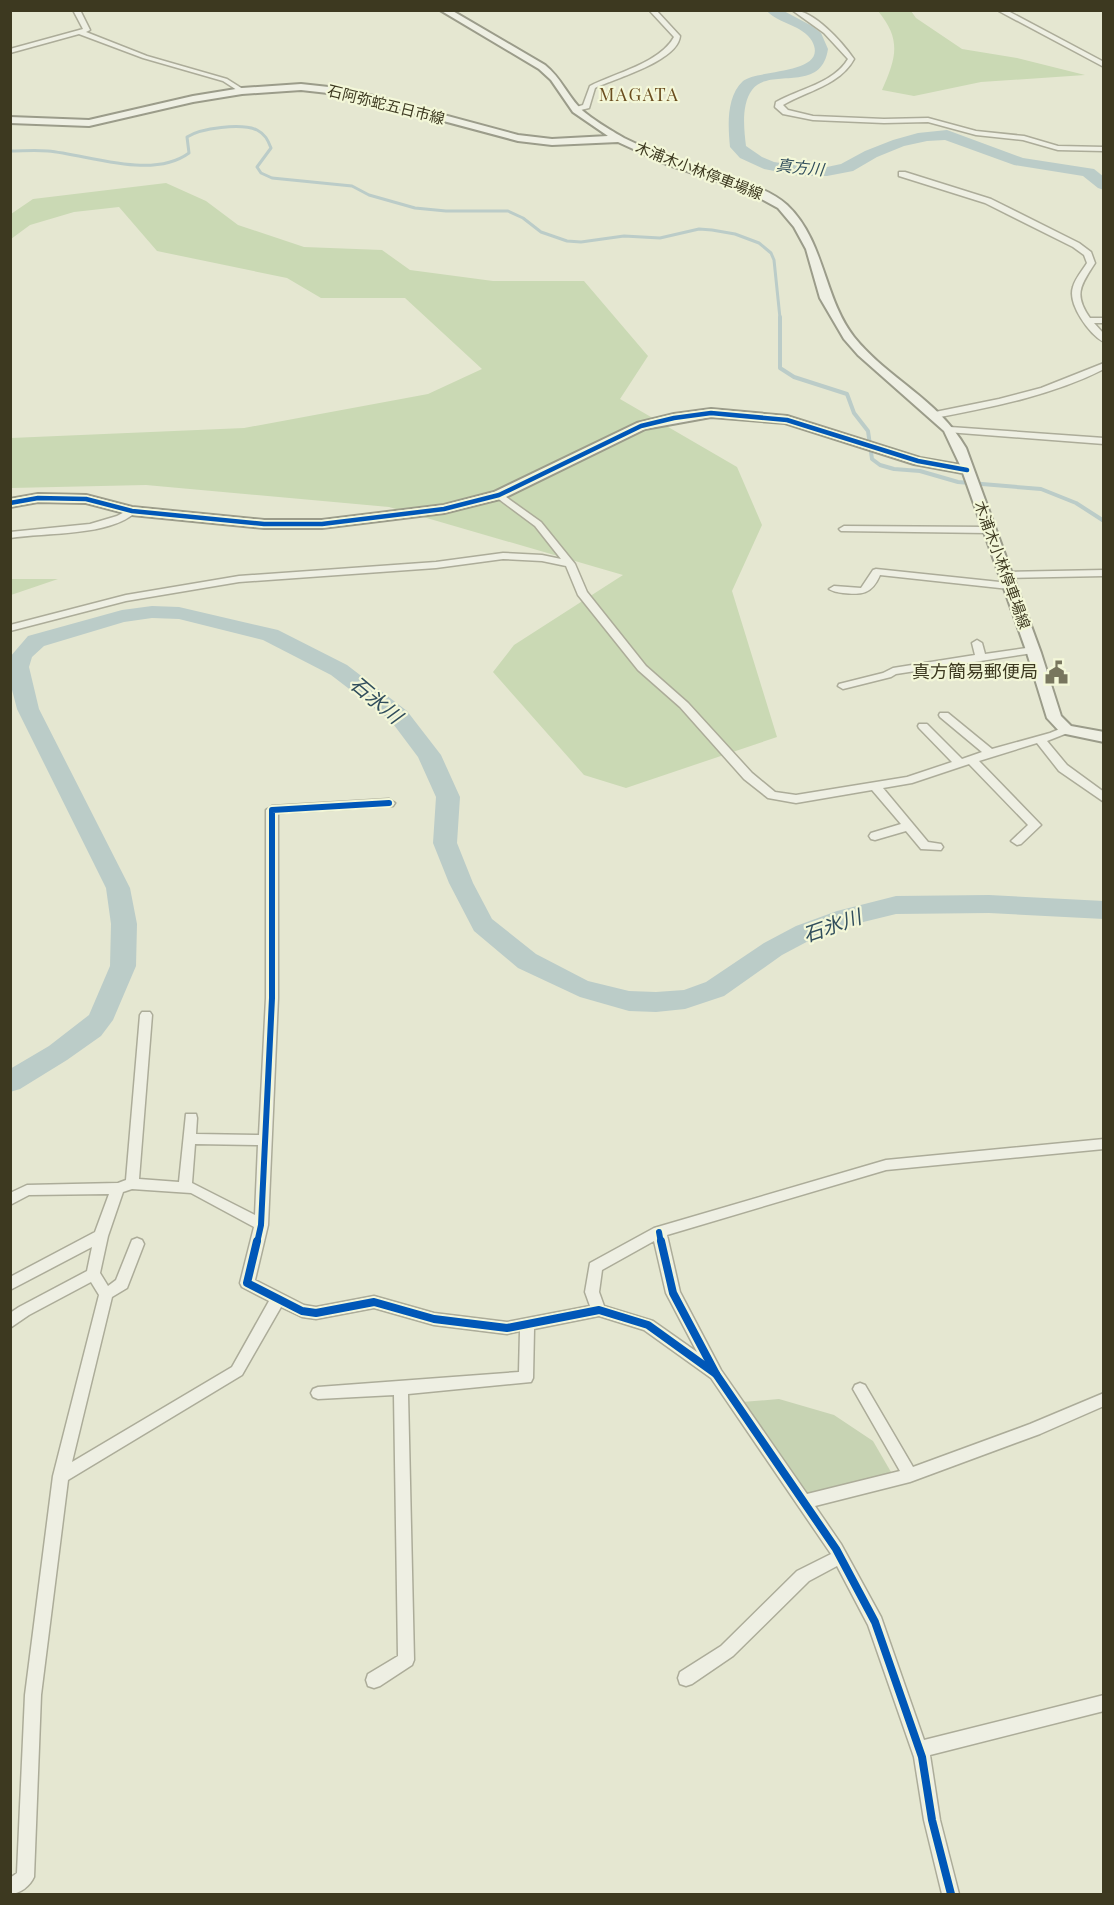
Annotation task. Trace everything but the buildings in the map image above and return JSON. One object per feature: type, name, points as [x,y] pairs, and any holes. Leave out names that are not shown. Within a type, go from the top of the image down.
[{"type":"main road","name":"木浦木小林停車場線","points":[[444,10],[542,67],[555,78],[576,110],[619,139],[670,162],[751,189],[782,206],[799,226],[811,249],[826,298],[848,337],[862,353],[935,415],[950,430],[960,448],[1033,650],[1054,718],[1066,730]]},
{"type":"main road","name":"石阿弥蛇五日市線","points":[[10,120],[89,123],[171,103],[242,91],[326,88],[518,138],[552,142],[619,139]]},
{"type":"main road","points":[[10,503],[38,498],[86,499],[132,511],[264,524],[322,524],[444,509],[499,495],[641,426],[674,417],[711,413],[787,420],[918,461],[967,470]]},
{"type":"main road","points":[[1066,730],[1104,736]]},
{"type":"street","points":[[10,51],[81,33],[87,29],[76,10]]},
{"type":"street","points":[[576,110],[586,106],[592,87],[659,58],[676,45],[678,37],[652,10]]},
{"type":"street","points":[[795,10],[826,31],[846,49],[851,59],[845,70],[794,94],[779,104],[779,107],[786,112],[813,118],[928,120],[976,133],[1024,138],[1058,148],[1104,149]]},
{"type":"street","points":[[1000,10],[1104,64]]},
{"type":"street","points":[[81,33],[145,57],[225,80],[242,91]]},
{"type":"street","points":[[902,174],[988,201],[1076,245],[1088,254],[1091,263],[1076,289],[1075,296],[1088,320],[1104,340]]},
{"type":"street","points":[[1088,320],[1104,321]]},
{"type":"street","points":[[935,415],[1071,381],[1104,365]]},
{"type":"street","points":[[950,430],[1104,441]]},
{"type":"street","points":[[499,495],[538,524],[570,564],[582,593],[642,668],[684,705],[748,776],[772,795],[796,799],[908,780],[1066,730]]},
{"type":"street","points":[[10,535],[93,525],[125,516],[132,511]]},
{"type":"street","points":[[844,529],[988,530]]},
{"type":"street","points":[[10,628],[126,598],[239,579],[436,564],[503,556],[542,558],[570,564]]},
{"type":"street","points":[[834,589],[865,592],[870,588],[876,572],[1007,580],[1104,573]]},
{"type":"street","points":[[977,644],[981,658]]},
{"type":"street","points":[[843,686],[887,675],[893,671],[1033,650]]},
{"type":"street","points":[[944,715],[990,753]]},
{"type":"street","points":[[923,726],[1035,825],[1017,841]]},
{"type":"street","points":[[1039,739],[1063,768],[1104,798]]},
{"type":"street","points":[[875,786],[926,846],[937,847]]},
{"type":"street","points":[[389,803],[272,810],[272,998],[266,1140],[261,1225],[247,1283],[302,1311],[316,1313],[374,1302],[434,1319],[507,1328],[599,1310],[648,1325],[717,1374]]},
{"type":"street","points":[[875,836],[909,826]]},
{"type":"street","points":[[132,1184],[146,1015]]},
{"type":"street","points":[[185,1187],[192,1118]]},
{"type":"street","points":[[190,1139],[266,1140]]},
{"type":"street","points":[[599,1310],[592,1292],[595,1267],[659,1232],[885,1165],[1104,1144]]},
{"type":"street","points":[[10,1200],[27,1190],[118,1188],[132,1184],[185,1187],[193,1188],[261,1225]]},
{"type":"street","points":[[106,1294],[93,1274],[101,1236],[118,1188]]},
{"type":"street","points":[[659,1232],[672,1293],[717,1374],[840,1557],[876,1622],[919,1750],[932,1820],[951,1894]]},
{"type":"street","points":[[10,1284],[101,1236]]},
{"type":"street","points":[[10,1889],[25,1877],[33,1695],[62,1476],[106,1294],[122,1284],[137,1244]]},
{"type":"street","points":[[10,1322],[24,1311],[93,1274]]},
{"type":"street","points":[[62,1476],[237,1371],[278,1299]]},
{"type":"street","points":[[318,1394],[526,1378],[527,1324]]},
{"type":"street","points":[[374,1680],[406,1660],[401,1388]]},
{"type":"street","points":[[860,1389],[910,1475]]},
{"type":"street","points":[[803,1502],[910,1475],[1035,1429],[1104,1399]]},
{"type":"street","points":[[686,1678],[727,1651],[803,1576],[840,1557]]},
{"type":"street","points":[[919,1750],[1104,1703]]},
{"type":"green space","points":[[878,11],[911,11],[916,18],[962,49],[1017,58],[1085,75],[981,82],[914,96],[882,90],[891,68],[894,40],[886,21]]},
{"type":"green space","points":[[166,183],[206,201],[238,225],[304,247],[382,250],[410,270],[493,281],[584,281],[648,356],[620,399],[737,467],[762,525],[732,591],[777,737],[626,788],[584,775],[493,672],[514,645],[623,575],[389,507],[146,485],[11,488],[11,438],[244,428],[428,394],[482,369],[405,298],[321,298],[287,278],[157,251],[119,207],[74,212],[30,225],[11,239],[11,214],[33,199]]},
{"type":"green space","points":[[11,579],[58,579],[11,595]]},
{"type":"green space","points":[[779,1399],[834,1415],[873,1441],[891,1472],[800,1504],[742,1402]]},
{"type":"waterway","name":"真方川","points":[[773,10],[778,15],[812,32],[820,42],[821,51],[815,64],[807,70],[756,79],[743,91],[737,114],[738,147],[745,155],[756,161],[800,171],[838,170],[898,143],[927,136],[947,135],[1020,162],[1088,172],[1104,185]]},
{"type":"waterway","points":[[10,151],[48,151],[120,164],[157,165],[174,161],[189,153],[187,137],[193,134],[221,127],[250,128],[262,133],[269,142],[271,148],[257,167],[261,173],[272,178],[352,186],[369,195],[415,208],[446,211],[508,211],[523,218],[541,232],[567,241],[581,242],[624,236],[660,238],[699,229],[735,234],[759,243],[771,253],[774,260],[780,318]]},
{"type":"waterway","points":[[780,318],[780,368],[794,377],[847,394],[854,413],[868,431],[872,459],[880,465],[894,469],[920,471],[958,482],[1041,489],[1076,503],[1104,521]]},
{"type":"waterway","name":"石氷川","points":[[10,1082],[58,1053],[92,1029],[100,1020],[123,966],[124,924],[118,888],[28,709],[18,667],[22,655],[36,641],[122,616],[152,612],[179,613],[270,635],[339,670],[399,716],[429,755],[448,797],[445,843],[461,883],[483,925],[527,961],[580,988],[629,1001],[656,1002],[685,999],[715,989],[773,949],[805,932],[846,917],[896,905],[989,904],[1104,910]]},
{"type":"cycle path","points":[[10,503],[38,498],[86,499],[132,511],[264,524],[322,524],[444,509],[499,495],[641,426],[674,418],[711,413],[787,420],[918,461],[967,470]]},
{"type":"cycle path","points":[[389,803],[272,810],[272,998],[261,1225],[247,1283],[302,1311],[316,1313],[374,1302],[434,1319],[507,1328],[599,1310],[648,1325],[716,1374]]},
{"type":"cycle path","points":[[659,1232],[673,1293],[716,1374],[836,1549],[875,1622],[922,1757],[932,1820],[951,1894]]},
{"type":"place","name":"真方簡易郵便局","points":[[1056,672]]},
{"type":"district","name":"MAGATA","points":[[639,95]]}]
